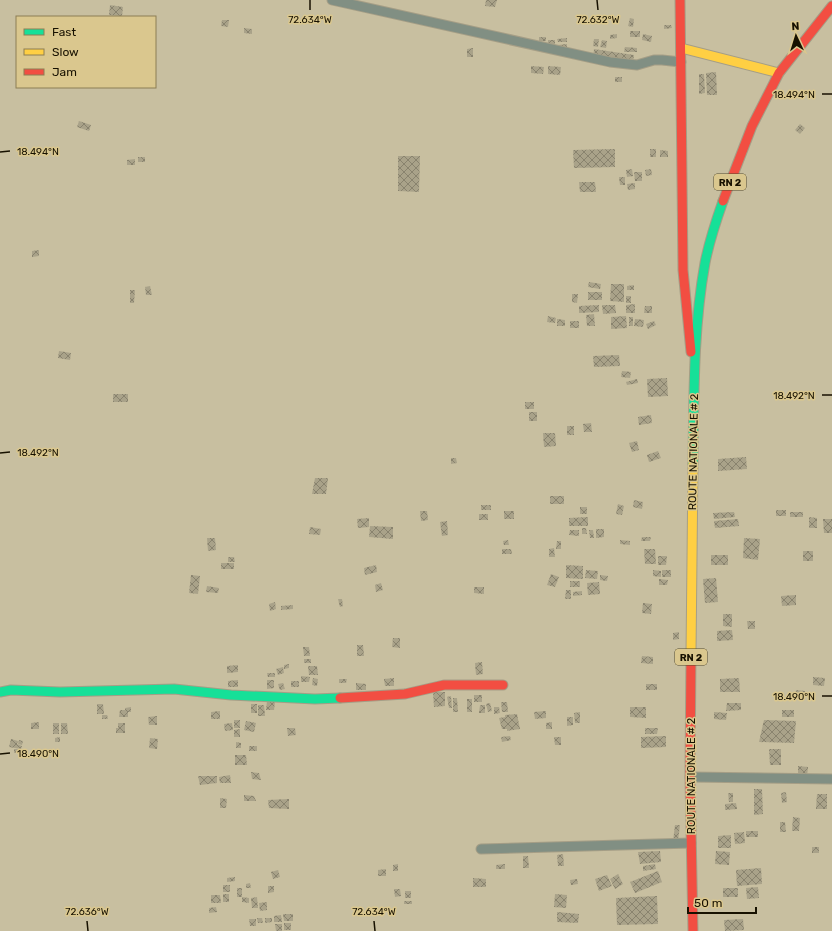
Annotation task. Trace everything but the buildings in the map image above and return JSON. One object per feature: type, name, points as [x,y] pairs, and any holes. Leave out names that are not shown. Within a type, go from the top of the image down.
[{"type":"main road","points":[[680,0],[683,270],[694,382]]},
{"type":"main road","name":"ROUTE NATIONALE # 2","points":[[693,931],[690,777],[692,721],[691,672],[694,382],[698,318],[705,263],[713,230],[752,126],[779,73],[832,6]]},
{"type":"main road","points":[[681,48],[779,73]]},
{"type":"main road","points":[[0,692],[11,690],[60,692],[174,689],[231,695],[315,698],[404,694],[444,685],[503,685]]},
{"type":"street","points":[[332,0],[610,62],[637,65],[654,60],[681,62]]},
{"type":"street","points":[[690,777],[832,779]]},
{"type":"street","points":[[481,849],[691,843]]},
{"type":"traffic: fast","points":[[693,464],[694,388],[698,313],[707,255],[723,201]]},
{"type":"traffic: fast","points":[[0,692],[11,690],[60,692],[174,689],[231,695],[315,699],[340,698]]},
{"type":"traffic: slow","points":[[681,48],[779,73]]},
{"type":"traffic: slow","points":[[691,654],[693,464]]},
{"type":"traffic: jam","points":[[680,0],[683,270],[691,352]]},
{"type":"traffic: jam","points":[[723,201],[752,126],[779,73],[832,6]]},
{"type":"traffic: jam","points":[[691,654],[690,777],[693,931]]},
{"type":"traffic: jam","points":[[340,698],[405,694],[444,685],[503,685]]}]
